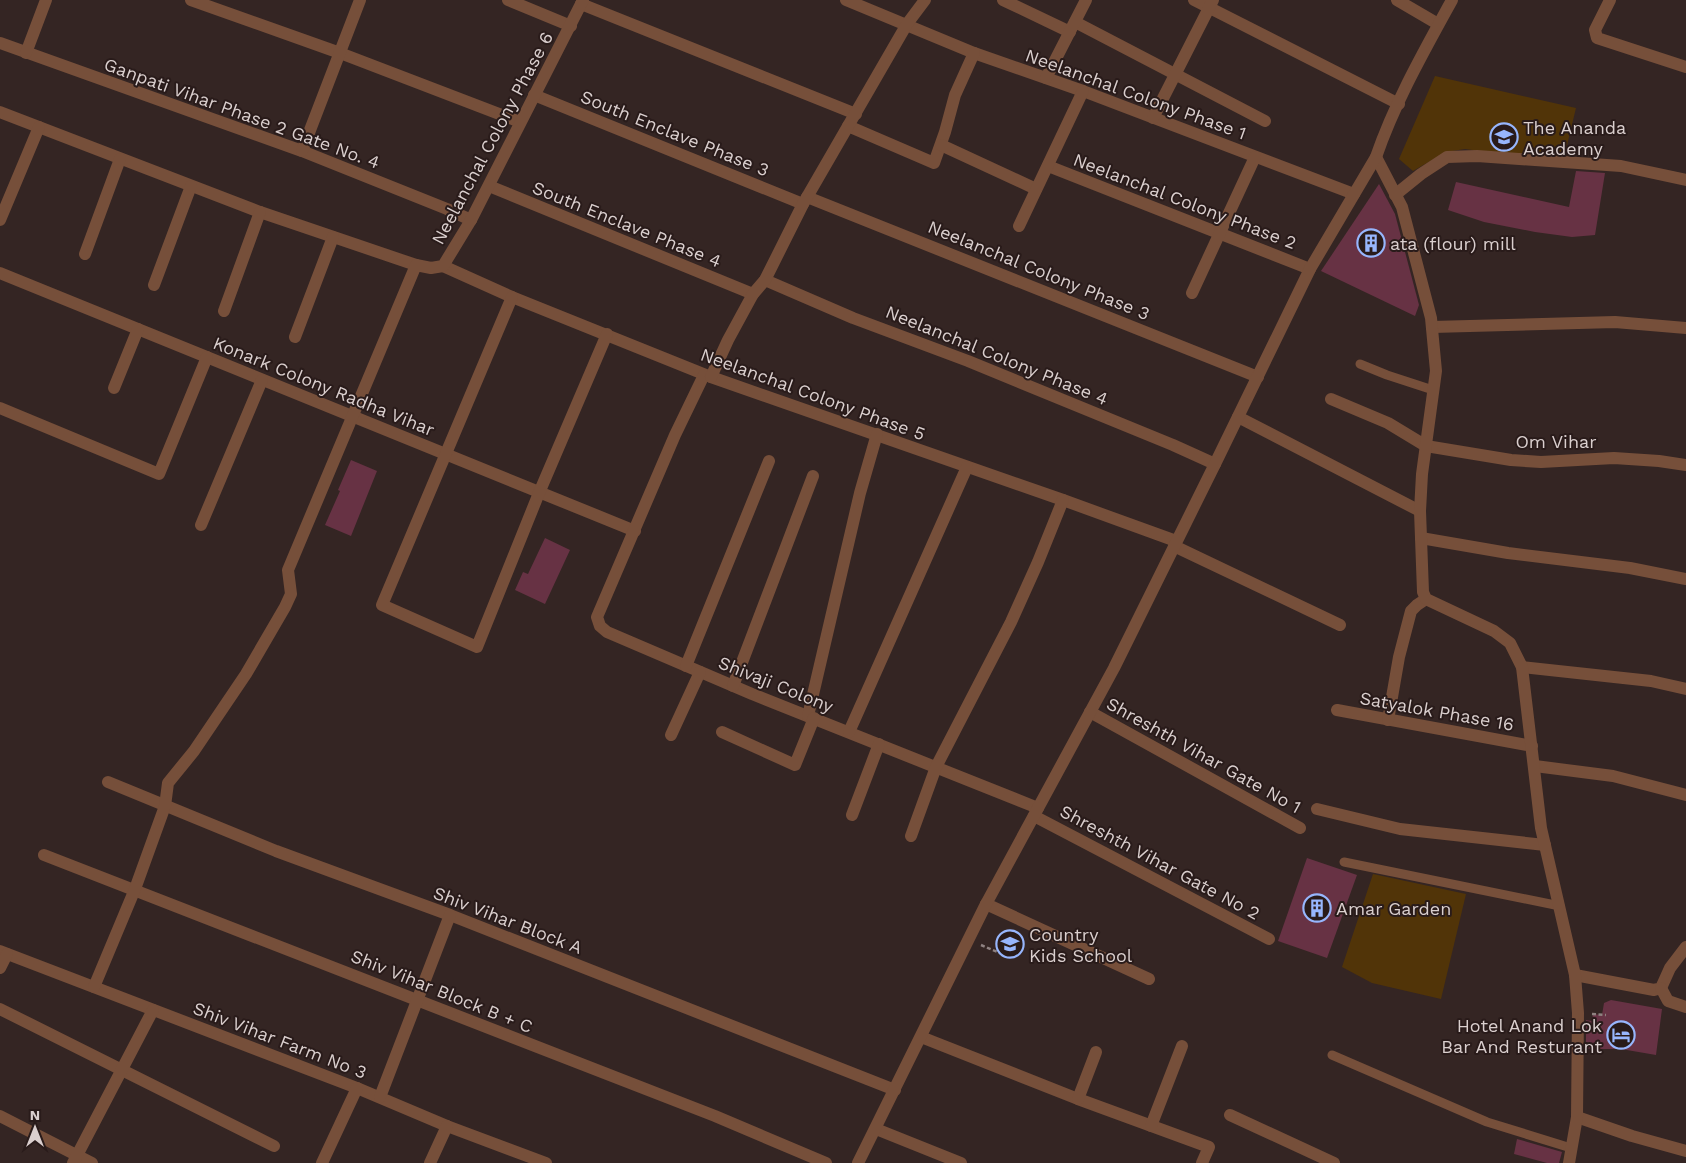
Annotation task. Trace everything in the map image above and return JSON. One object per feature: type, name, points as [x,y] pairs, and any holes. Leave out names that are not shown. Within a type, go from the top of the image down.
[{"type":"street","points":[[26,53],[46,0]]},
{"type":"street","points":[[192,0],[340,53],[520,122]]},
{"type":"street","points":[[302,151],[360,0]]},
{"type":"street","points":[[508,0],[571,26]]},
{"type":"street","name":"Neelanchal Colony Phase 1","points":[[846,0],[974,53],[1083,91],[1354,194]]},
{"type":"street","name":"Shivaji Colony","points":[[925,0],[907,24],[805,200],[765,280],[753,294],[676,435],[597,617],[600,626],[607,632],[733,686],[936,767],[1036,812]]},
{"type":"street","points":[[1003,0],[1072,27],[1176,75],[1265,121]]},
{"type":"street","points":[[1046,78],[1086,0]]},
{"type":"street","points":[[1194,0],[1211,4],[1398,104]]},
{"type":"street","points":[[1397,0],[1438,24]]},
{"type":"street","points":[[858,1163],[986,904],[1114,668],[1216,464],[1310,269],[1376,157],[1416,64],[1452,0]]},
{"type":"street","points":[[1610,0],[1595,30],[1597,38],[1686,68]]},
{"type":"street","points":[[582,2],[856,114]]},
{"type":"street","name":"Neelanchal Colony Phase 6","points":[[0,112],[260,212],[416,265],[431,268],[444,266],[471,220],[582,2]]},
{"type":"street","points":[[1153,118],[1211,4]]},
{"type":"street","name":"Ganpati Vihar Phase 2 Gate No. 4","points":[[0,43],[302,151],[471,220]]},
{"type":"street","points":[[848,126],[934,163],[955,95],[974,53]]},
{"type":"street","points":[[1019,226],[1083,91]]},
{"type":"street","name":"South Enclave Phase 3","points":[[534,95],[805,200]]},
{"type":"street","points":[[0,220],[39,127]]},
{"type":"street","points":[[941,145],[1036,188]]},
{"type":"street","points":[[1395,194],[1421,174],[1447,158],[1476,156],[1621,166],[1686,180]]},
{"type":"street","points":[[1192,293],[1255,157]]},
{"type":"street","points":[[1376,157],[1402,207],[1431,318],[1436,371],[1422,474],[1420,511],[1423,592],[1426,599],[1494,631],[1510,643],[1522,667],[1541,828],[1575,975],[1578,1013],[1577,1117],[1569,1163]]},
{"type":"street","points":[[85,254],[120,159]]},
{"type":"street","name":"Neelanchal Colony Phase 2","points":[[1048,166],[1310,269]]},
{"type":"street","points":[[154,285],[191,186]]},
{"type":"street","name":"South Enclave Phase 4","points":[[488,186],[753,294]]},
{"type":"street","name":"Neelanchal Colony Phase 3","points":[[805,200],[1258,376]]},
{"type":"street","points":[[224,311],[260,212]]},
{"type":"street","points":[[294,337],[333,237]]},
{"type":"street","points":[[94,987],[135,889],[165,806],[168,784],[194,751],[246,674],[285,607],[290,594],[288,570],[416,265]]},
{"type":"street","name":"Neelanchal Colony Phase 5","points":[[444,266],[512,297],[708,376],[1063,500],[1175,544],[1340,625]]},
{"type":"street","name":"Konark Colony Radha Vihar","points":[[0,273],[635,531]]},
{"type":"street","name":"Neelanchal Colony Phase 4","points":[[765,280],[853,318],[968,361],[1216,464]]},
{"type":"street","points":[[512,297],[382,605],[477,647],[539,493],[607,334]]},
{"type":"street","points":[[1432,328],[1615,322],[1686,328]]},
{"type":"street","points":[[114,388],[138,329]]},
{"type":"street","points":[[0,408],[159,474],[207,357]]},
{"type":"street","points":[[201,525],[262,380]]},
{"type":"street","points":[[1331,399],[1388,423],[1426,446]]},
{"type":"street","points":[[1238,417],[1420,511]]},
{"type":"street","points":[[722,732],[795,765],[811,717],[860,493],[877,434]]},
{"type":"street","name":"Om Vihar","points":[[1426,446],[1512,460],[1541,462],[1614,458],[1686,465]]},
{"type":"street","points":[[686,666],[769,461]]},
{"type":"street","points":[[850,732],[967,467]]},
{"type":"street","points":[[733,686],[813,476]]},
{"type":"street","points":[[910,836],[936,767],[1011,622],[1063,500]]},
{"type":"street","points":[[1421,538],[1508,553],[1621,566],[1686,579]]},
{"type":"street","points":[[1388,720],[1399,657],[1412,611],[1426,599]]},
{"type":"street","points":[[1522,667],[1651,681],[1686,689]]},
{"type":"street","points":[[671,735],[700,672]]},
{"type":"street","name":"Satyalok Phase 16","points":[[1336,710],[1532,746]]},
{"type":"street","name":"Shreshth Vihar Gate No 1","points":[[1090,712],[1300,828]]},
{"type":"street","points":[[852,815],[879,744]]},
{"type":"street","points":[[1535,766],[1613,776],[1686,795]]},
{"type":"street","name":"Shiv Vihar Block A","points":[[108,782],[276,851],[450,915],[895,1090]]},
{"type":"street","points":[[1317,809],[1400,829],[1545,845]]},
{"type":"street","name":"Shreshth Vihar Gate No 2","points":[[1036,812],[1269,939]]},
{"type":"street","name":"Shiv Vihar Block B + C","points":[[44,855],[715,1116],[826,1163]]},
{"type":"street","points":[[986,904],[1149,979]]},
{"type":"street","points":[[380,1097],[450,915]]},
{"type":"street","points":[[1686,947],[1670,968],[1662,988],[1668,1001],[1686,1007]]},
{"type":"street","points":[[0,968],[4,953]]},
{"type":"street","name":"Shiv Vihar Farm No 3","points":[[4,953],[380,1097],[532,1160],[546,1163]]},
{"type":"street","points":[[1575,975],[1654,990],[1662,988]]},
{"type":"street","points":[[0,1009],[274,1146]]},
{"type":"street","points":[[75,1159],[153,1010]]},
{"type":"street","points":[[921,1037],[1078,1099],[1209,1147],[1202,1163]]},
{"type":"street","points":[[1151,1126],[1182,1046]]},
{"type":"street","points":[[1078,1099],[1096,1052]]},
{"type":"street","points":[[322,1163],[357,1088]]},
{"type":"street","points":[[1230,1115],[1334,1163]]},
{"type":"street","points":[[0,1116],[75,1159],[92,1163]]},
{"type":"street","points":[[1577,1117],[1632,1136],[1686,1150]]},
{"type":"street","points":[[430,1163],[447,1126]]},
{"type":"street","points":[[876,1128],[961,1163]]},
{"type":"lane","points":[[1360,364],[1434,390]]},
{"type":"lane","points":[[1344,862],[1560,906]]},
{"type":"lane","points":[[1332,1055],[1488,1122],[1571,1148]]},
{"type":"path","points":[[968,939],[1008,957]]},
{"type":"shaded area","points":[[1435,76],[1576,108],[1563,162],[1465,149],[1446,152],[1413,171],[1399,159]]},
{"type":"shaded area","points":[[1373,874],[1466,894],[1441,999],[1372,983],[1342,967]]},
{"type":"building","points":[[1576,171],[1605,173],[1595,235],[1572,237],[1535,232],[1484,222],[1448,210],[1456,182],[1569,207]]},
{"type":"building","name":"ata (flour) mill","points":[[1379,184],[1395,214],[1419,305],[1415,316],[1321,271]]},
{"type":"building","points":[[351,460],[377,471],[351,536],[325,525]]},
{"type":"building","points":[[545,538],[570,550],[545,604],[515,590],[523,572],[528,574]]},
{"type":"building","name":"Amar Garden","points":[[1307,858],[1357,875],[1327,958],[1278,941]]},
{"type":"building","name":"Hotel Anand Lok Bar And Resturant","points":[[1611,1000],[1662,1009],[1656,1055],[1621,1049],[1586,1049],[1586,1020],[1592,1021],[1593,1014],[1602,1015],[1604,1003]]},
{"type":"building","points":[[1517,1139],[1562,1152],[1559,1163],[1547,1163],[1514,1154]]},
{"type":"place","name":"The Ananda Academy","points":[[1504,137]]},
{"type":"place","name":"ata (flour) mill","points":[[1371,243]]},
{"type":"place","name":"Amar Garden","points":[[1317,908]]},
{"type":"place","name":"Country Kids School","points":[[1010,944]]},
{"type":"place","name":"Hotel Anand Lok Bar And Resturant","points":[[1621,1035]]}]
